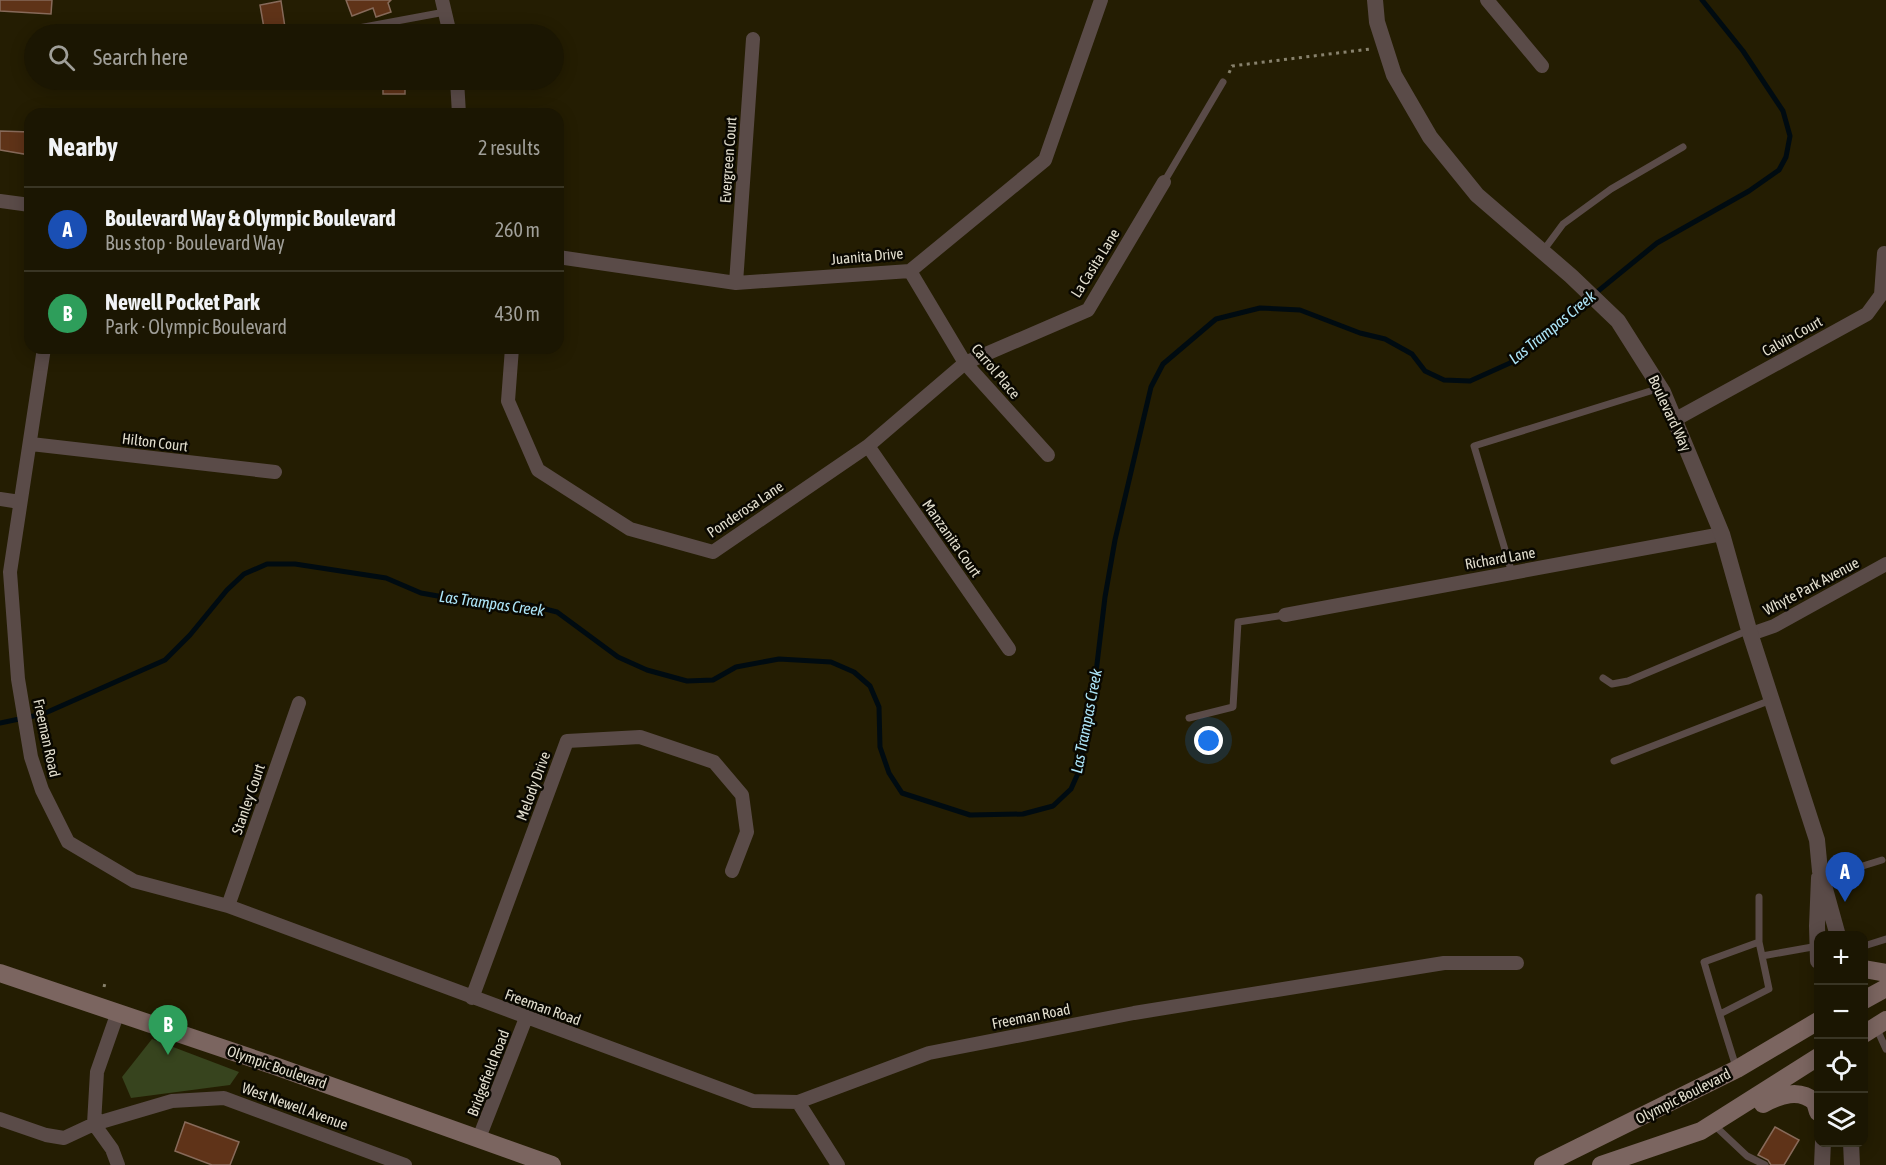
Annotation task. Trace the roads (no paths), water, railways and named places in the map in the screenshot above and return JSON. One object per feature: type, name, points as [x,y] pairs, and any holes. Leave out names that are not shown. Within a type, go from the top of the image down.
[{"type":"main road","points":[[1868,970],[1886,973]]},
{"type":"main road","name":"Olympic Boulevard","points":[[0,973],[118,1012],[552,1165]]},
{"type":"main road","points":[[1868,997],[1886,988]]},
{"type":"main road","name":"Olympic Boulevard","points":[[1543,1165],[1737,1069],[1814,1023]]},
{"type":"main road","points":[[1600,1165],[1701,1131],[1814,1060]]},
{"type":"main road","points":[[1719,1121],[1740,1117],[1785,1094],[1810,1098],[1814,1101]]},
{"type":"street","name":"Juanita Drive","points":[[564,258],[736,283],[910,271],[1045,160],[1101,0]]},
{"type":"street","name":"Boulevard Way","points":[[1375,0],[1377,22],[1394,75],[1430,137],[1461,178],[1493,210],[1543,251],[1618,321],[1661,387],[1722,534],[1750,632],[1817,840],[1820,871],[1837,931]]},
{"type":"street","points":[[1487,0],[1542,66]]},
{"type":"street","points":[[443,6],[448,24]]},
{"type":"street","name":"Evergreen Court","points":[[736,283],[753,39]]},
{"type":"street","points":[[458,90],[459,108]]},
{"type":"street","name":"La Casita Lane","points":[[965,363],[1088,310],[1164,182]]},
{"type":"street","points":[[0,201],[24,204]]},
{"type":"street","name":"Calvin Court","points":[[1676,419],[1867,314],[1881,295],[1884,253]]},
{"type":"street","name":"Carrol Place","points":[[910,271],[965,363],[1048,455]]},
{"type":"street","name":"Freeman Road","points":[[43,354],[10,572],[18,679],[31,757],[42,790],[68,842],[134,881],[228,906],[753,1101],[798,1102],[929,1053],[1134,1013],[1444,963],[1517,963]]},
{"type":"street","name":"Ponderosa Lane","points":[[512,354],[508,401],[538,470],[630,529],[713,552],[868,446],[965,363]]},
{"type":"street","name":"Hilton Court","points":[[31,444],[275,472]]},
{"type":"street","name":"Manzanita Court","points":[[868,446],[1009,649]]},
{"type":"street","points":[[0,499],[20,502]]},
{"type":"street","name":"Richard Lane","points":[[1285,615],[1722,534]]},
{"type":"street","name":"Whyte Park Avenue","points":[[1750,632],[1774,626],[1886,564]]},
{"type":"street","name":"Stanley Court","points":[[228,906],[299,703]]},
{"type":"street","name":"Melody Drive","points":[[472,998],[567,741],[640,737],[714,762],[742,795],[747,832],[732,872]]},
{"type":"street","name":"Boulevard Way","points":[[1818,931],[1817,887],[1820,871]]},
{"type":"street","points":[[118,1012],[97,1072],[94,1124],[112,1149],[118,1165]]},
{"type":"street","name":"Bridgefield Road","points":[[479,1138],[526,1018]]},
{"type":"street","name":"West Newell Avenue","points":[[0,1119],[46,1135],[64,1138],[94,1124],[172,1101],[224,1098],[405,1165]]},
{"type":"street","points":[[798,1102],[838,1165]]},
{"type":"street","points":[[1822,1165],[1823,1147]]},
{"type":"street","points":[[1851,1147],[1852,1165]]},
{"type":"lane","points":[[372,24],[443,6]]},
{"type":"lane","points":[[1164,182],[1223,82]]},
{"type":"lane","points":[[1543,251],[1563,224],[1611,189],[1683,147]]},
{"type":"lane","points":[[1512,573],[1474,446],[1661,387]]},
{"type":"lane","points":[[1189,718],[1233,707],[1238,621],[1285,615]]},
{"type":"lane","points":[[1603,678],[1612,684],[1628,681],[1750,632]]},
{"type":"lane","points":[[1614,762],[1773,699]]},
{"type":"lane","points":[[1820,871],[1840,873],[1882,860]]},
{"type":"lane","points":[[1720,1014],[1769,989],[1759,942],[1759,897]]},
{"type":"lane","points":[[1868,944],[1886,939]]},
{"type":"lane","points":[[1737,1069],[1704,962],[1759,942]]},
{"type":"lane","points":[[1762,956],[1814,947]]},
{"type":"lane","points":[[1875,1027],[1886,1049]]},
{"type":"lane","points":[[1719,1121],[1747,1156],[1765,1165]]},
{"type":"waterway","name":"Las Trampas Creek","points":[[0,723],[43,714],[165,660],[244,574],[267,564],[295,564],[386,578],[421,593],[466,601],[529,605],[557,612],[618,657],[647,670],[687,681],[713,680],[736,667],[779,659],[831,662],[854,672],[870,686],[879,707],[880,747],[889,773],[902,793],[970,815],[1023,814],[1053,806],[1071,789],[1079,771],[1092,706],[1105,597],[1115,540],[1151,387],[1163,364],[1216,319],[1260,308],[1300,310],[1360,333],[1385,339],[1412,354],[1425,371],[1444,380],[1470,381],[1510,363],[1657,243],[1749,191],[1779,170],[1786,157],[1790,136],[1783,111],[1743,51],[1702,0]]},
{"type":"place","name":"Boulevard Way & Olympic Boulevard","points":[[1845,902]]},
{"type":"place","name":"Newell Pocket Park","points":[[168,1055]]}]
